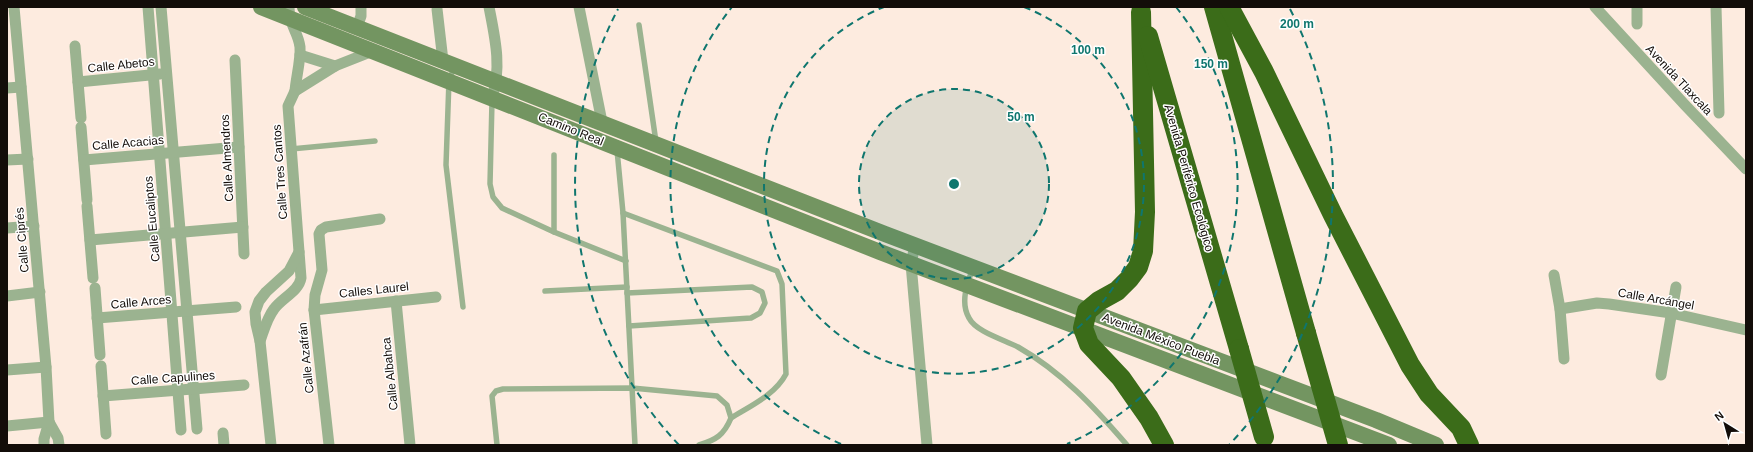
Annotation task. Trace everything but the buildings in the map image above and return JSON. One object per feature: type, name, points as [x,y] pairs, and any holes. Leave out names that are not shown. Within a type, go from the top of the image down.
[{"type":"highway","points":[[1214,7],[1338,445]]},
{"type":"highway","points":[[1229,7],[1264,72],[1333,215],[1410,365],[1429,394],[1461,428],[1469,445]]},
{"type":"highway","points":[[1140,10],[1144,212],[1143,251],[1138,267],[1129,279],[1117,291],[1099,301],[1085,319],[1089,344],[1121,378],[1149,418],[1164,445]]},
{"type":"highway","name":"Avenida Periférico Ecológico","points":[[1140,10],[1265,441]]},
{"type":"street","name":"Calle Ciprés","points":[[14,7],[11,20],[21,87],[46,367],[49,422],[44,439],[44,445]]},
{"type":"street","name":"Calle Eucaliptos","points":[[148,7],[182,430]]},
{"type":"street","points":[[161,7],[197,429]]},
{"type":"street","name":"Camino Real","points":[[261,7],[289,13],[373,51],[616,146],[880,252]]},
{"type":"street","name":"Camino Real","points":[[306,7],[885,234]]},
{"type":"street","points":[[357,27],[361,16],[361,7]]},
{"type":"street","points":[[489,7],[498,50],[497,82],[492,98]]},
{"type":"street","points":[[580,7],[602,122]]},
{"type":"street","name":"Avenida Tlaxcala","points":[[1595,7],[1684,106],[1746,169]]},
{"type":"street","points":[[1637,7],[1638,24]]},
{"type":"street","points":[[1716,7],[1719,113]]},
{"type":"street","points":[[436,9],[449,63]]},
{"type":"street","name":"Calle Tres Cantos","points":[[260,341],[268,319],[274,308],[300,282],[288,106],[295,91],[300,55],[297,37],[289,13]]},
{"type":"street","points":[[75,46],[106,434]]},
{"type":"street","points":[[295,91],[336,66],[373,51]]},
{"type":"street","points":[[300,55],[336,66]]},
{"type":"street","name":"Calle Almendros","points":[[234,60],[244,254]]},
{"type":"street","name":"Calle Abetos","points":[[78,82],[167,73]]},
{"type":"street","points":[[7,88],[21,87]]},
{"type":"street","name":"Calle Acacias","points":[[84,160],[239,147]]},
{"type":"street","points":[[7,160],[28,159]]},
{"type":"street","name":"Calle Azafrán","points":[[329,445],[314,310],[315,295],[322,270],[319,234],[321,230],[326,227],[380,219]]},
{"type":"street","points":[[7,228],[34,226]]},
{"type":"street","points":[[90,240],[243,227]]},
{"type":"street","name":"Avenida México Puebla","points":[[885,234],[973,268],[1085,319],[1389,445]]},
{"type":"street","points":[[915,245],[910,264],[927,445]]},
{"type":"street","name":"Calle Tres Cantos","points":[[271,445],[260,341],[255,312],[259,301],[266,292],[284,277],[299,252]]},
{"type":"street","name":"Avenida México Puebla","points":[[880,252],[966,284],[1085,319],[1376,420],[1436,445]]},
{"type":"street","points":[[1554,275],[1560,309],[1564,359]]},
{"type":"street","points":[[1661,375],[1676,287]]},
{"type":"street","points":[[7,296],[40,292]]},
{"type":"street","name":"Calles Laurel","points":[[314,310],[436,297]]},
{"type":"street","name":"Calle Albahca","points":[[396,301],[410,445]]},
{"type":"street","name":"Calle Arcángel","points":[[1560,309],[1603,304],[1671,313],[1746,330]]},
{"type":"street","name":"Calle Arces","points":[[97,318],[236,307]]},
{"type":"street","points":[[7,370],[46,367]]},
{"type":"street","name":"Calle Capulines","points":[[103,396],[244,385]]},
{"type":"street","name":"Calle Ciprés","points":[[49,422],[58,438],[59,445]]},
{"type":"street","points":[[7,426],[49,422]]},
{"type":"street","points":[[223,433],[224,445]]},
{"type":"lane","points":[[640,25],[656,145]]},
{"type":"lane","points":[[449,63],[446,165],[463,307]]},
{"type":"lane","points":[[492,98],[490,184],[493,197],[502,208],[554,232],[626,260]]},
{"type":"lane","points":[[291,149],[375,141]]},
{"type":"lane","points":[[616,146],[626,260],[634,445]]},
{"type":"lane","points":[[554,155],[554,232]]},
{"type":"lane","points":[[623,213],[776,270],[782,284],[786,374],[781,383],[774,390],[731,418],[725,431],[710,442],[699,445]]},
{"type":"lane","points":[[973,268],[966,284],[964,310],[969,320],[977,327],[1019,348],[1073,386],[1127,445]]},
{"type":"lane","points":[[545,291],[627,286]]},
{"type":"lane","points":[[627,293],[752,287],[762,292],[765,303],[760,313],[751,318],[629,326]]},
{"type":"lane","points":[[496,445],[492,396],[496,391],[503,389],[632,388],[717,396],[727,405],[731,418]]}]
